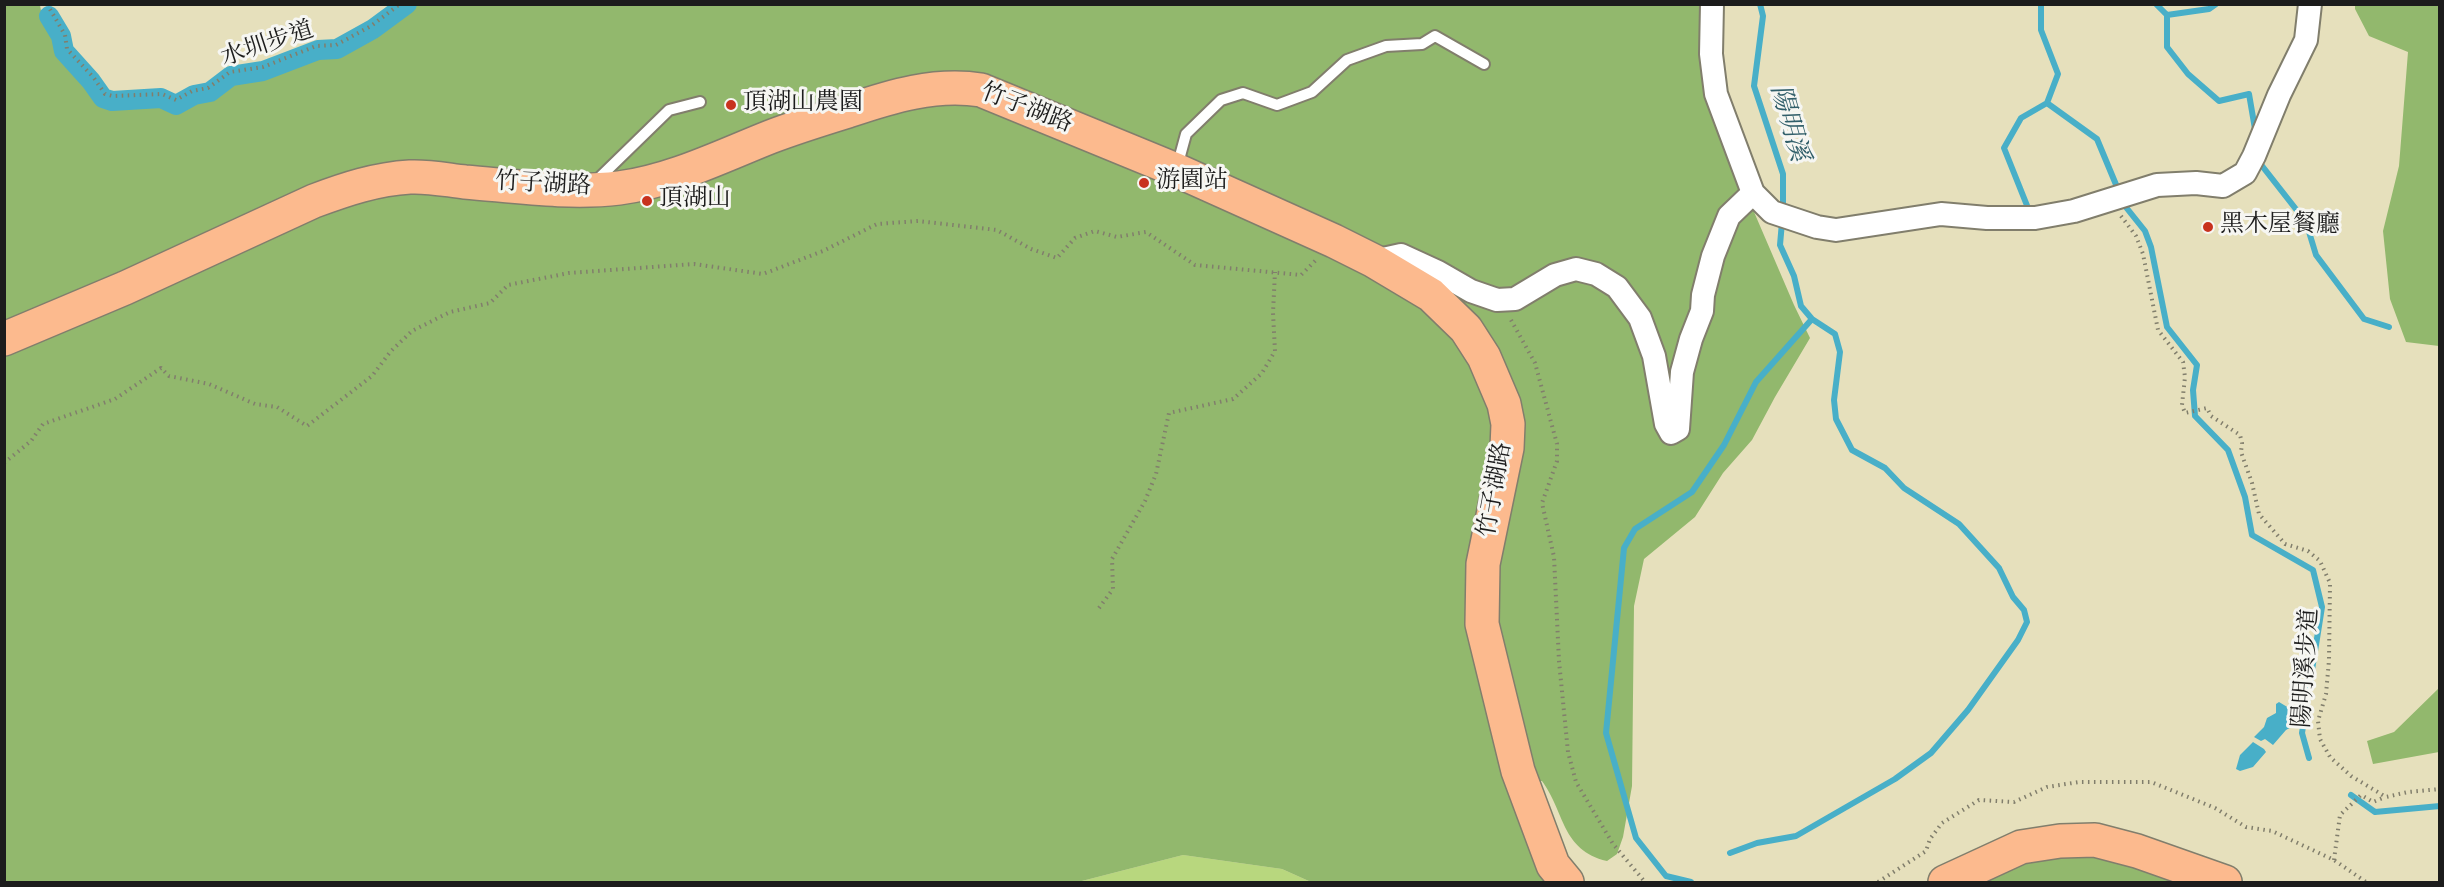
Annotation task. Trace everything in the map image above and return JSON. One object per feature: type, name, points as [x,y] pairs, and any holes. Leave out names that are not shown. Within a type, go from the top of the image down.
[{"type":"main road","name":"竹子湖路","points":[[4,339],[116,292],[344,189],[376,181],[413,177],[534,188],[587,190],[620,188],[700,165],[773,136],[876,101],[933,88],[962,87],[981,90],[1176,170],[1334,241],[1374,261],[1431,295],[1466,329],[1484,357],[1504,404],[1508,424],[1507,448],[1483,564],[1482,624],[1518,771],[1559,877]]},
{"type":"main road","points":[[1945,882],[2021,847],[2060,841],[2095,840],[2137,851],[2225,882]]},
{"type":"street","points":[[1712,4],[1710,54],[1716,94],[1753,193],[1782,215],[1817,227],[1836,230],[1941,214],[1987,218],[2035,218],[2074,211],[2157,185],[2196,183],[2223,186],[2245,173],[2306,40],[2310,4]]},
{"type":"street","points":[[1374,261],[1401,255],[1438,272],[1471,291],[1497,300],[1515,299],[1555,276],[1576,269],[1596,274],[1617,287],[1640,318],[1654,356],[1662,390],[1666,424],[1671,433],[1677,429],[1682,372],[1702,311],[1713,256],[1729,216],[1753,193]]},
{"type":"lane","points":[[1176,170],[1186,134],[1221,100],[1243,93],[1277,105],[1312,93],[1347,60],[1386,46],[1422,44],[1435,36],[1484,64]]},
{"type":"lane","points":[[587,190],[669,110],[700,102]]},
{"type":"path","points":[[4,6],[10,4]]},
{"type":"path","name":"水圳步道","points":[[47,4],[65,35],[67,49],[94,78],[105,94],[113,96],[162,94],[176,100],[192,91],[208,88],[230,72],[262,67],[316,46],[336,45],[371,26],[400,4]]},
{"type":"path","name":"陽明溪步道","points":[[2108,199],[2136,236],[2143,254],[2158,330],[2183,362],[2185,377],[2182,405],[2185,413],[2207,408],[2211,416],[2240,435],[2241,453],[2252,483],[2259,514],[2285,544],[2308,551],[2320,561],[2330,583],[2326,694],[2318,721],[2320,739],[2330,757],[2351,776],[2386,797]]},
{"type":"path","points":[[4,463],[31,441],[43,424],[115,399],[161,368],[169,376],[209,384],[255,404],[277,406],[307,426],[372,376],[391,351],[412,331],[450,312],[490,303],[508,285],[569,273],[694,264],[763,274],[823,251],[877,225],[918,222],[997,230],[1031,249],[1057,258],[1075,238],[1095,231],[1117,237],[1146,232],[1195,265],[1301,275],[1334,241]]},
{"type":"path","points":[[1099,608],[1113,589],[1112,559],[1145,501],[1156,474],[1169,413],[1233,399],[1262,373],[1275,351],[1273,313],[1275,272]]},
{"type":"path","points":[[1497,300],[1513,323],[1534,363],[1557,444],[1557,461],[1542,502],[1554,557],[1559,661],[1568,752],[1576,782],[1613,844],[1645,882]]},
{"type":"path","points":[[2334,860],[2340,815],[2361,795],[2373,802],[2408,792],[2439,789]]},
{"type":"green space","points":[[5,5],[40,5],[42,17],[60,49],[85,83],[107,98],[145,104],[183,102],[371,29],[403,5],[1700,5],[1703,54],[1742,184],[1810,338],[1752,440],[1723,473],[1695,517],[1644,559],[1634,606],[1632,786],[1623,837],[1617,854],[1607,861],[1592,856],[1581,848],[1572,839],[1542,781],[1533,781],[1546,882],[1311,882],[1282,869],[1183,855],[1078,882],[5,882]]},
{"type":"green space","points":[[2355,5],[2439,5],[2439,346],[2406,342],[2390,299],[2383,231],[2399,166],[2408,52],[2369,36]]},
{"type":"green space","points":[[2439,688],[2439,752],[2373,764],[2367,741],[2394,732]]},
{"type":"green space","points":[[2063,850],[2143,864],[2194,882],[1976,882],[2016,862]]},
{"type":"green space","points":[[1183,855],[1282,869],[1311,882],[1078,882]]},
{"type":"water","points":[[2279,702],[2294,711],[2295,725],[2286,730],[2273,745],[2265,739],[2261,741],[2254,737],[2264,727],[2267,718],[2276,713],[2276,704]]},
{"type":"water","points":[[2253,742],[2266,752],[2253,767],[2240,771],[2236,769],[2240,755]]},
{"type":"waterway","points":[[49,16],[61,36],[64,51],[103,98],[112,101],[161,98],[176,105],[194,95],[210,92],[231,76],[263,71],[318,50],[337,49],[373,29],[407,4]]},
{"type":"waterway","name":"陽明溪","points":[[1760,4],[1763,16],[1754,86],[1783,174],[1783,211]]},
{"type":"waterway","points":[[2028,208],[2004,148],[2021,118],[2047,103],[2058,74],[2041,30],[2041,4]]},
{"type":"waterway","points":[[2156,4],[2167,15],[2209,9],[2216,4]]},
{"type":"waterway","points":[[2167,15],[2167,47],[2188,74],[2219,101],[2249,94],[2255,129]]},
{"type":"waterway","points":[[2047,103],[2097,139],[2117,187]]},
{"type":"waterway","points":[[2259,162],[2306,222],[2316,255],[2364,319],[2389,327]]},
{"type":"waterway","points":[[2121,201],[2145,231],[2151,247],[2167,327],[2197,365],[2193,390],[2195,416],[2228,450],[2245,497],[2252,535],[2313,570],[2322,607],[2302,733],[2309,758]]},
{"type":"waterway","points":[[1730,853],[1757,843],[1796,836],[1895,779],[1931,753],[1968,710],[2018,640],[2027,622],[2024,610],[2013,597],[1999,568],[1959,524],[1904,488],[1885,468],[1852,450],[1836,419],[1834,400],[1840,352],[1835,334],[1812,319],[1801,306],[1794,276],[1780,245],[1782,222]]},
{"type":"waterway","points":[[1691,882],[1666,876],[1636,838],[1606,733],[1624,548],[1635,529],[1692,492],[1724,445],[1756,382],[1812,319]]},
{"type":"waterway","points":[[2351,795],[2375,812],[2440,806]]},
{"type":"place","name":"頂湖山農園","points":[[731,105]]},
{"type":"place","name":"游園站","points":[[1144,183]]},
{"type":"place","name":"頂湖山","points":[[647,201]]},
{"type":"place","name":"黑木屋餐廳","points":[[2208,227]]}]
